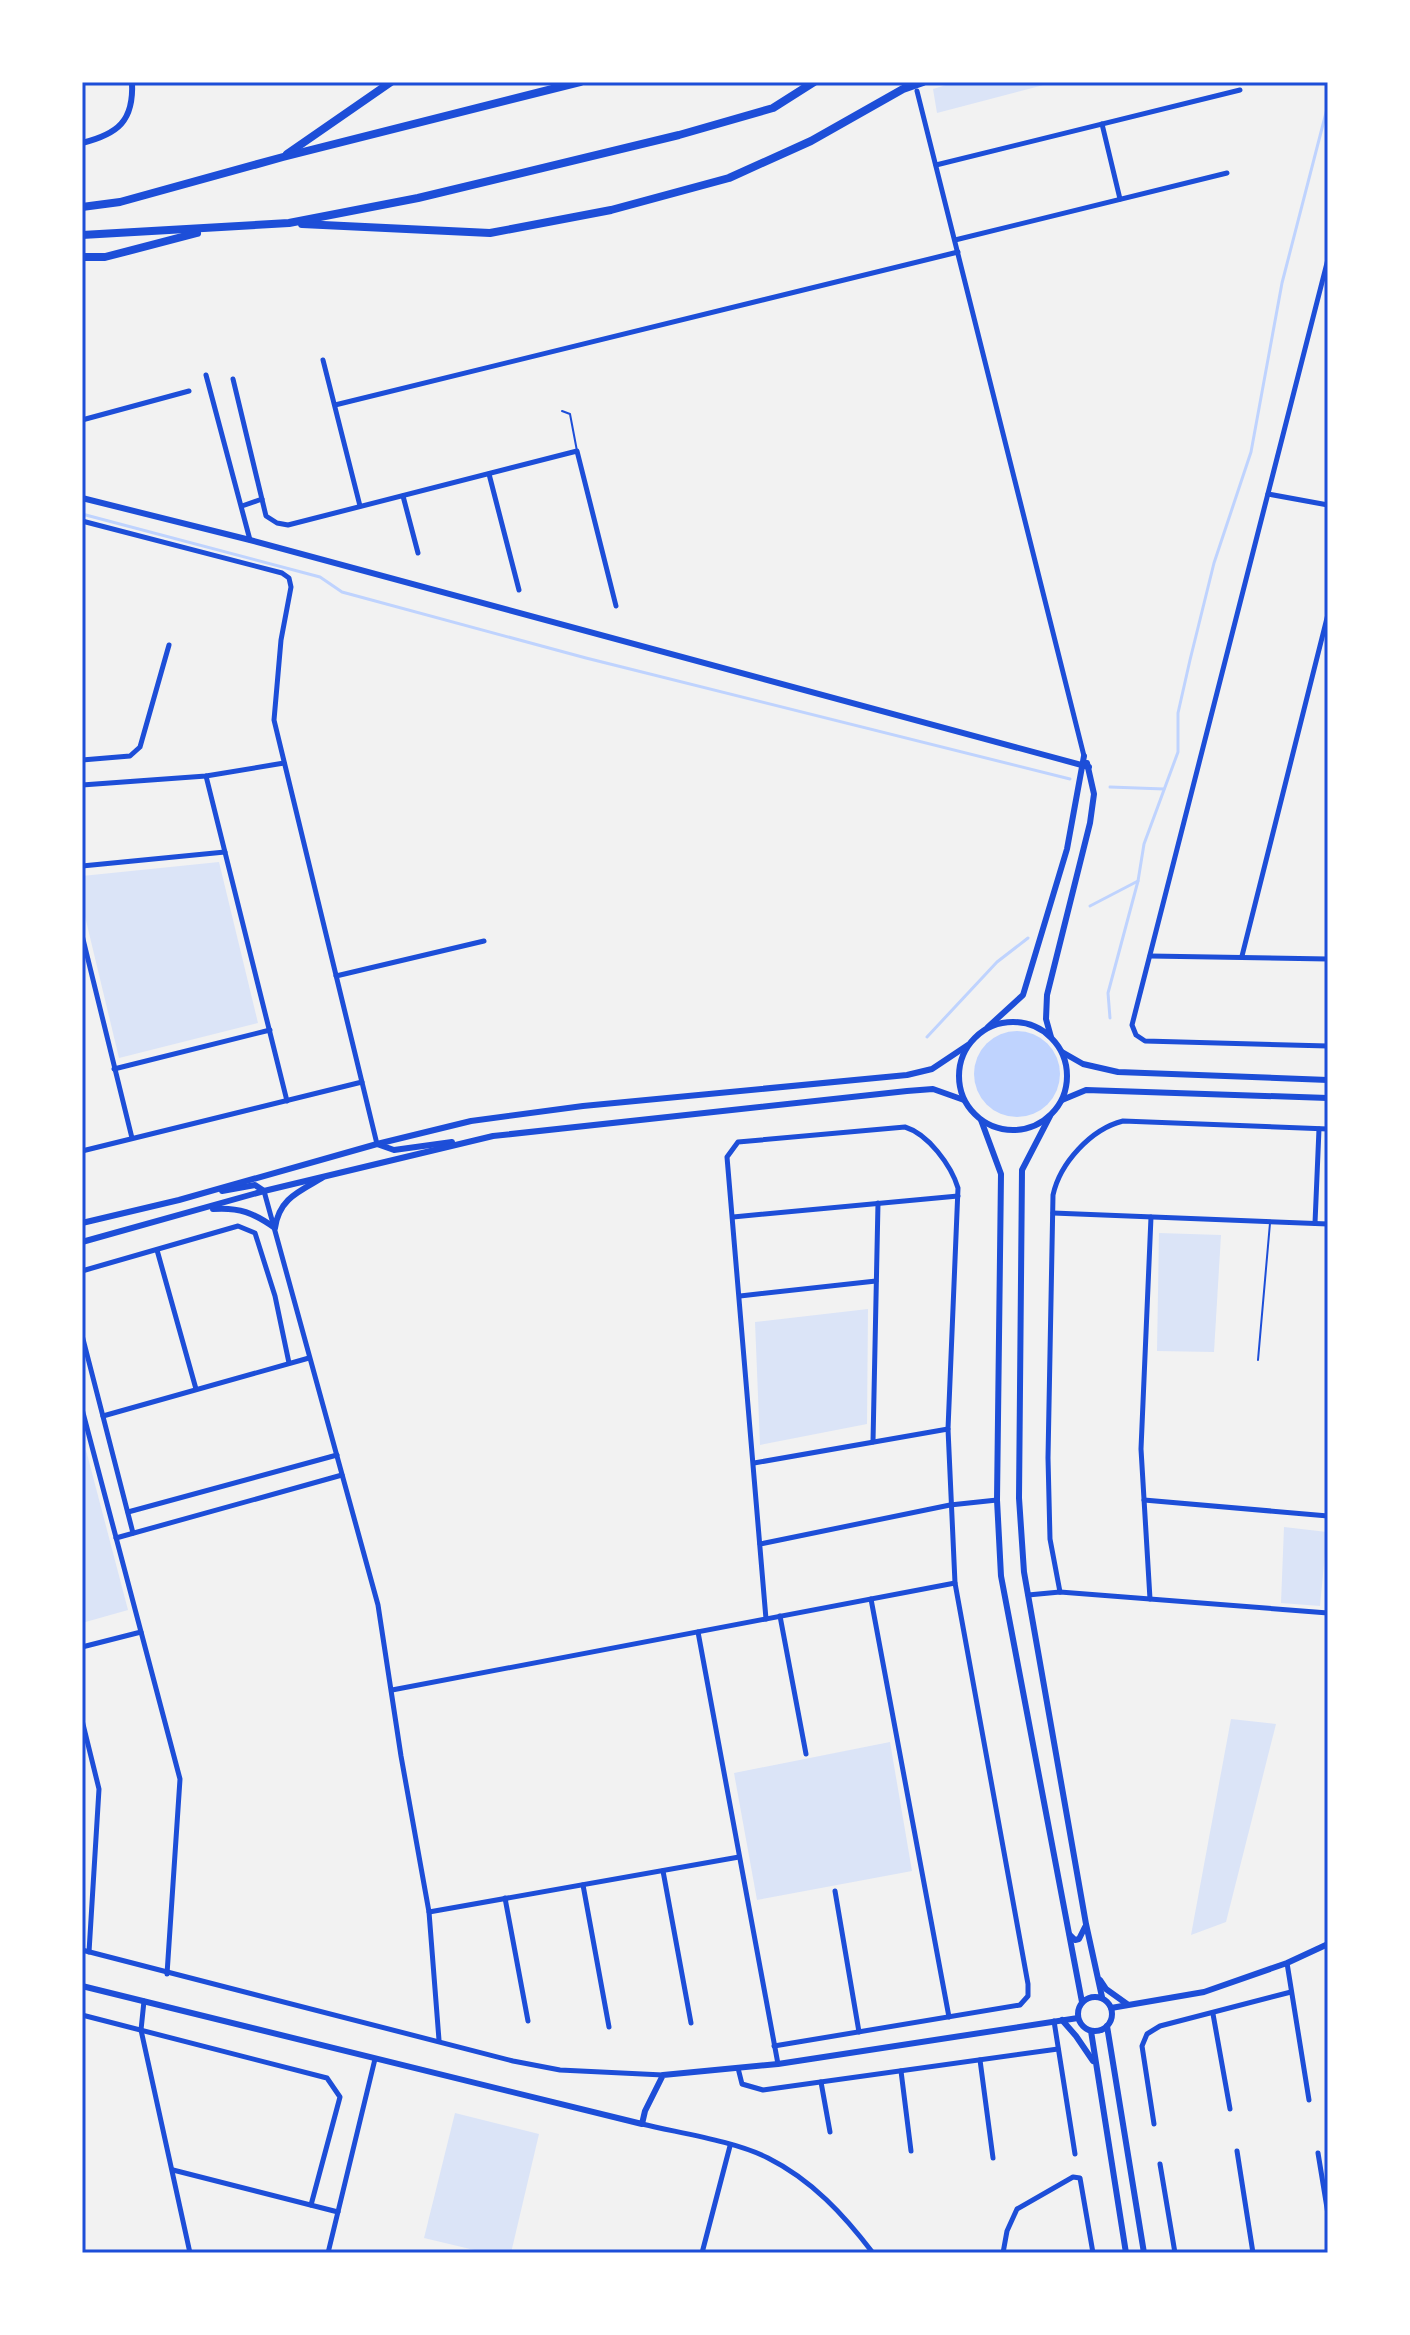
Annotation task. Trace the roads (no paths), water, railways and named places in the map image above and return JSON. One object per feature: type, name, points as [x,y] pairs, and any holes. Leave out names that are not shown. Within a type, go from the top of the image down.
[{"type":"highway","points":[[283,157],[391,82]]},
{"type":"highway","points":[[82,207],[120,202],[580,82]]},
{"type":"highway","points":[[289,223],[418,198],[679,135],[773,108],[814,82]]},
{"type":"highway","points":[[82,235],[289,223],[490,233],[611,210],[729,178],[811,141],[903,89],[923,82]]},
{"type":"highway","points":[[82,257],[105,257],[217,228]]},
{"type":"street","points":[[82,143],[99,139],[127,119],[133,100],[132,82]]},
{"type":"street","points":[[936,165],[1240,90]]},
{"type":"street","points":[[917,91],[1094,794],[1090,823],[1047,995],[1046,1019],[1051,1037]]},
{"type":"street","points":[[1102,124],[1120,199]]},
{"type":"street","points":[[955,240],[1227,173]]},
{"type":"street","points":[[335,405],[958,252]]},
{"type":"street","points":[[1328,259],[1132,1025],[1136,1035],[1145,1041],[1328,1046]]},
{"type":"street","points":[[323,360],[360,507]]},
{"type":"street","points":[[206,375],[250,540]]},
{"type":"street","points":[[233,379],[266,516],[277,523],[288,525],[577,451],[616,606]]},
{"type":"street","points":[[82,420],[189,391]]},
{"type":"street","points":[[489,474],[519,590]]},
{"type":"street","points":[[1268,494],[1328,505]]},
{"type":"street","points":[[403,496],[418,553]]},
{"type":"street","points":[[82,498],[250,540],[1086,767]]},
{"type":"street","points":[[242,506],[262,499]]},
{"type":"street","points":[[82,521],[282,573],[289,578],[291,587],[281,640],[274,720],[377,1144]]},
{"type":"street","points":[[1242,956],[1328,614]]},
{"type":"street","points":[[82,760],[130,756],[140,747],[169,645]]},
{"type":"street","points":[[82,785],[206,776],[284,763]]},
{"type":"street","points":[[179,1200],[471,1121],[907,1075],[932,1069],[968,1045],[1023,995],[1067,849],[1086,767]]},
{"type":"street","points":[[206,776],[287,1101]]},
{"type":"street","points":[[82,866],[225,852]]},
{"type":"street","points":[[82,935],[132,1138]]},
{"type":"street","points":[[336,976],[484,941]]},
{"type":"street","points":[[1150,956],[1328,959]]},
{"type":"street","points":[[988,1027],[1004,1022],[1021,1022],[1038,1027],[1051,1037],[1062,1052],[1083,1064],[1118,1072],[1328,1080]]},
{"type":"street","points":[[114,1069],[270,1030]]},
{"type":"street","points":[[964,1100],[959,1072],[968,1045]]},
{"type":"street","points":[[1062,1052],[1067,1076],[1062,1100],[1050,1116],[1022,1170],[1019,1498],[1028,1595],[1086,1924],[1102,1997],[1111,2008],[1112,2017],[1107,2026],[1091,2031],[1082,2026],[1078,2018],[1079,2006],[1091,1996],[1102,1997]]},
{"type":"street","points":[[82,1151],[362,1082]]},
{"type":"street","points":[[377,1144],[394,1150],[493,1136],[933,1089],[964,1100],[981,1120],[1001,1174],[997,1500],[1001,1576],[1082,2002]]},
{"type":"street","points":[[1062,1100],[1086,1090],[1328,1098]]},
{"type":"street","points":[[981,1120],[998,1128],[1016,1130],[1034,1126],[1050,1116]]},
{"type":"street","points":[[1060,1592],[1050,1539],[1048,1458],[1053,1213],[1055,1187],[1062,1169],[1096,1135],[1110,1125],[1123,1121],[1328,1129]]},
{"type":"street","points":[[766,1619],[727,1157],[738,1142],[905,1127],[918,1131],[954,1174],[958,1196],[948,1429],[955,1583],[1028,1996],[1020,2005],[774,2046]]},
{"type":"street","points":[[1315,1223],[1319,1129]]},
{"type":"street","points":[[82,1242],[264,1191],[493,1136]]},
{"type":"street","points":[[275,1228],[277,1211],[284,1203],[329,1175]]},
{"type":"street","points":[[82,1223],[255,1185],[264,1191],[378,1605],[429,1912],[439,2040]]},
{"type":"street","points":[[733,1217],[958,1196]]},
{"type":"street","points":[[873,1442],[878,1203]]},
{"type":"street","points":[[200,1210],[233,1207],[252,1213],[275,1228]]},
{"type":"street","points":[[1053,1213],[1328,1224]]},
{"type":"street","points":[[1150,1599],[1141,1449],[1151,1217]]},
{"type":"street","points":[[82,1271],[238,1226],[255,1233],[275,1296],[289,1363]]},
{"type":"street","points":[[157,1250],[196,1389]]},
{"type":"street","points":[[740,1296],[876,1281]]},
{"type":"street","points":[[82,1335],[133,1533]]},
{"type":"street","points":[[103,1416],[309,1358]]},
{"type":"street","points":[[82,1409],[85,1433],[180,1779],[167,1974]]},
{"type":"street","points":[[754,1463],[948,1429]]},
{"type":"street","points":[[128,1512],[337,1455]]},
{"type":"street","points":[[116,1538],[342,1475]]},
{"type":"street","points":[[760,1544],[950,1505],[997,1500]]},
{"type":"street","points":[[1144,1500],[1328,1516]]},
{"type":"street","points":[[392,1690],[955,1583]]},
{"type":"street","points":[[1028,1595],[1060,1592],[1328,1613]]},
{"type":"street","points":[[871,1599],[949,2017]]},
{"type":"street","points":[[780,1616],[806,1754]]},
{"type":"street","points":[[82,1647],[141,1632]]},
{"type":"street","points":[[698,1632],[778,2064]]},
{"type":"street","points":[[82,1720],[99,1789],[85,1951],[513,2061],[560,2070],[663,2075],[778,2064],[1078,2018]]},
{"type":"street","points":[[429,1912],[739,1857]]},
{"type":"street","points":[[663,1870],[691,2023]]},
{"type":"street","points":[[583,1885],[609,2027]]},
{"type":"street","points":[[835,1891],[859,2032]]},
{"type":"street","points":[[505,1898],[528,2021]]},
{"type":"street","points":[[1067,1930],[1072,1938],[1079,1939],[1086,1924]]},
{"type":"street","points":[[1111,2008],[1204,1992],[1287,1963],[1328,1944]]},
{"type":"street","points":[[1287,1963],[1309,2100]]},
{"type":"street","points":[[1097,1977],[1106,1989],[1128,2005]]},
{"type":"street","points":[[82,1986],[767,2157],[820,2193],[844,2215],[873,2253]]},
{"type":"street","points":[[1154,2124],[1142,2046],[1147,2034],[1160,2026],[1291,1992]]},
{"type":"street","points":[[145,2000],[141,2030],[190,2253]]},
{"type":"street","points":[[1213,2014],[1230,2109]]},
{"type":"street","points":[[82,2015],[327,2078],[340,2097],[311,2205]]},
{"type":"street","points":[[1058,2021],[1058,2049],[1075,2154]]},
{"type":"street","points":[[1058,2021],[1082,2043],[1096,2068]]},
{"type":"street","points":[[1107,2026],[1144,2253]]},
{"type":"street","points":[[1091,2031],[1126,2250],[1143,2244]]},
{"type":"street","points":[[738,2068],[742,2084],[763,2090],[1058,2049]]},
{"type":"street","points":[[328,2253],[375,2059]]},
{"type":"street","points":[[980,2060],[993,2158]]},
{"type":"street","points":[[901,2071],[911,2151]]},
{"type":"street","points":[[642,2124],[663,2075]]},
{"type":"street","points":[[821,2082],[830,2132]]},
{"type":"street","points":[[702,2253],[730,2146]]},
{"type":"street","points":[[1237,2151],[1253,2253]]},
{"type":"street","points":[[1318,2153],[1328,2214]]},
{"type":"street","points":[[1160,2164],[1175,2253]]},
{"type":"street","points":[[173,2170],[338,2212]]},
{"type":"street","points":[[1003,2253],[1007,2231],[1017,2209],[1073,2177],[1080,2178],[1093,2253]]},
{"type":"lane","points":[[562,411],[570,414],[577,451]]},
{"type":"lane","points":[[1258,1360],[1270,1222]]},
{"type":"water","points":[[1017,1031],[1041,1038],[1053,1050],[1060,1074],[1053,1098],[1041,1110],[1017,1117],[993,1110],[981,1098],[974,1074],[981,1050],[993,1038]]},
{"type":"waterway","points":[[1110,1018],[1108,993],[1138,881],[1144,844],[1178,752],[1178,713],[1190,660],[1214,563],[1251,452],[1282,283],[1328,105]]},
{"type":"waterway","points":[[82,514],[320,577],[342,592],[586,658],[1070,779]]},
{"type":"waterway","points":[[1110,787],[1164,789]]},
{"type":"waterway","points":[[1090,906],[1138,881]]},
{"type":"waterway","points":[[927,1037],[997,962],[1028,938]]}]
